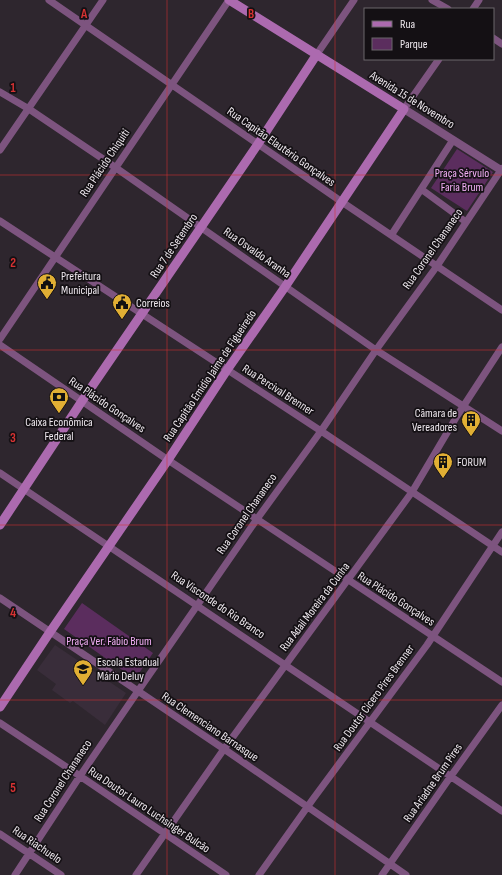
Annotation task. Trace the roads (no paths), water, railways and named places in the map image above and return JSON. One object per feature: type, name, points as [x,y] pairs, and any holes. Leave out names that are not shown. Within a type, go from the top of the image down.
[{"type":"main road","name":"Avenida 15 de Novembro","points":[[229,0],[404,109]]},
{"type":"main road","name":"Rua 7 de Setembro","points":[[0,525],[82,401],[258,144],[317,54]]},
{"type":"main road","name":"Rua Capitão Emídio Jaime de Figueiredo","points":[[0,707],[404,109]]},
{"type":"street","name":"Rua Capitão Elautério Gonçalves","points":[[49,0],[86,24],[342,202],[392,234],[502,310]]},
{"type":"street","points":[[0,150],[103,0]]},
{"type":"street","name":"Rua Plácido Chiquiti","points":[[0,339],[229,0]]},
{"type":"street","name":"Rua 7 de Setembro","points":[[317,54],[354,0]]},
{"type":"street","points":[[432,0],[446,8]]},
{"type":"street","name":"Rua Capitão Emídio Jaime de Figueiredo","points":[[404,109],[438,60]]},
{"type":"street","name":"Rua Osvaldo Aranha","points":[[0,92],[29,109],[115,168],[376,350],[502,431]]},
{"type":"street","name":"Avenida 15 de Novembro","points":[[404,109],[502,170]]},
{"type":"street","points":[[392,234],[453,140]]},
{"type":"street","name":"Rua Coronel Chananeco","points":[[15,875],[80,776],[197,605],[321,431],[376,350],[437,266],[502,170]]},
{"type":"street","points":[[421,189],[466,222]]},
{"type":"street","name":"Rua Percival Brenner","points":[[0,221],[321,431],[502,552]]},
{"type":"street","name":"Rua Plácido Gonçalves","points":[[0,344],[168,460],[502,682]]},
{"type":"street","name":"Rua Adail Moreira da Cunha","points":[[136,875],[224,749],[412,492],[463,406],[502,347]]},
{"type":"street","name":"Rua Visconde do Rio Branco","points":[[0,473],[286,664],[370,723],[502,811]]},
{"type":"street","name":"Rua Doutor Cícero Pires Brenner","points":[[259,875],[432,636],[502,532]]},
{"type":"street","name":"Rua Clemenciano Barnasque","points":[[0,598],[224,749],[406,875]]},
{"type":"street","name":"Rua Ariadne Brum Pires","points":[[382,875],[502,705]]},
{"type":"street","name":"Rua Doutor Lauro Luchsinger Bulcão","points":[[0,723],[226,875]]},
{"type":"street","name":"Rua Riachuelo","points":[[0,834],[61,875]]},
{"type":"place","name":"Prefeitura Municipal","points":[[47,300]]},
{"type":"place","name":"Correios","points":[[122,320]]},
{"type":"place","name":"Caixa Econômica Federal","points":[[59,414]]},
{"type":"place","name":"Câmara de Vereadores","points":[[471,437]]},
{"type":"place","name":"FORUM","points":[[443,479]]},
{"type":"place","name":"Escola Estadual Mário Deluy","points":[[83,686]]},
{"type":"park label","name":"Praça Sérvulo Faria Brum","points":[[462,180]]},
{"type":"park label","name":"Praça Ver. Fábio Brum","points":[[109,641]]}]
